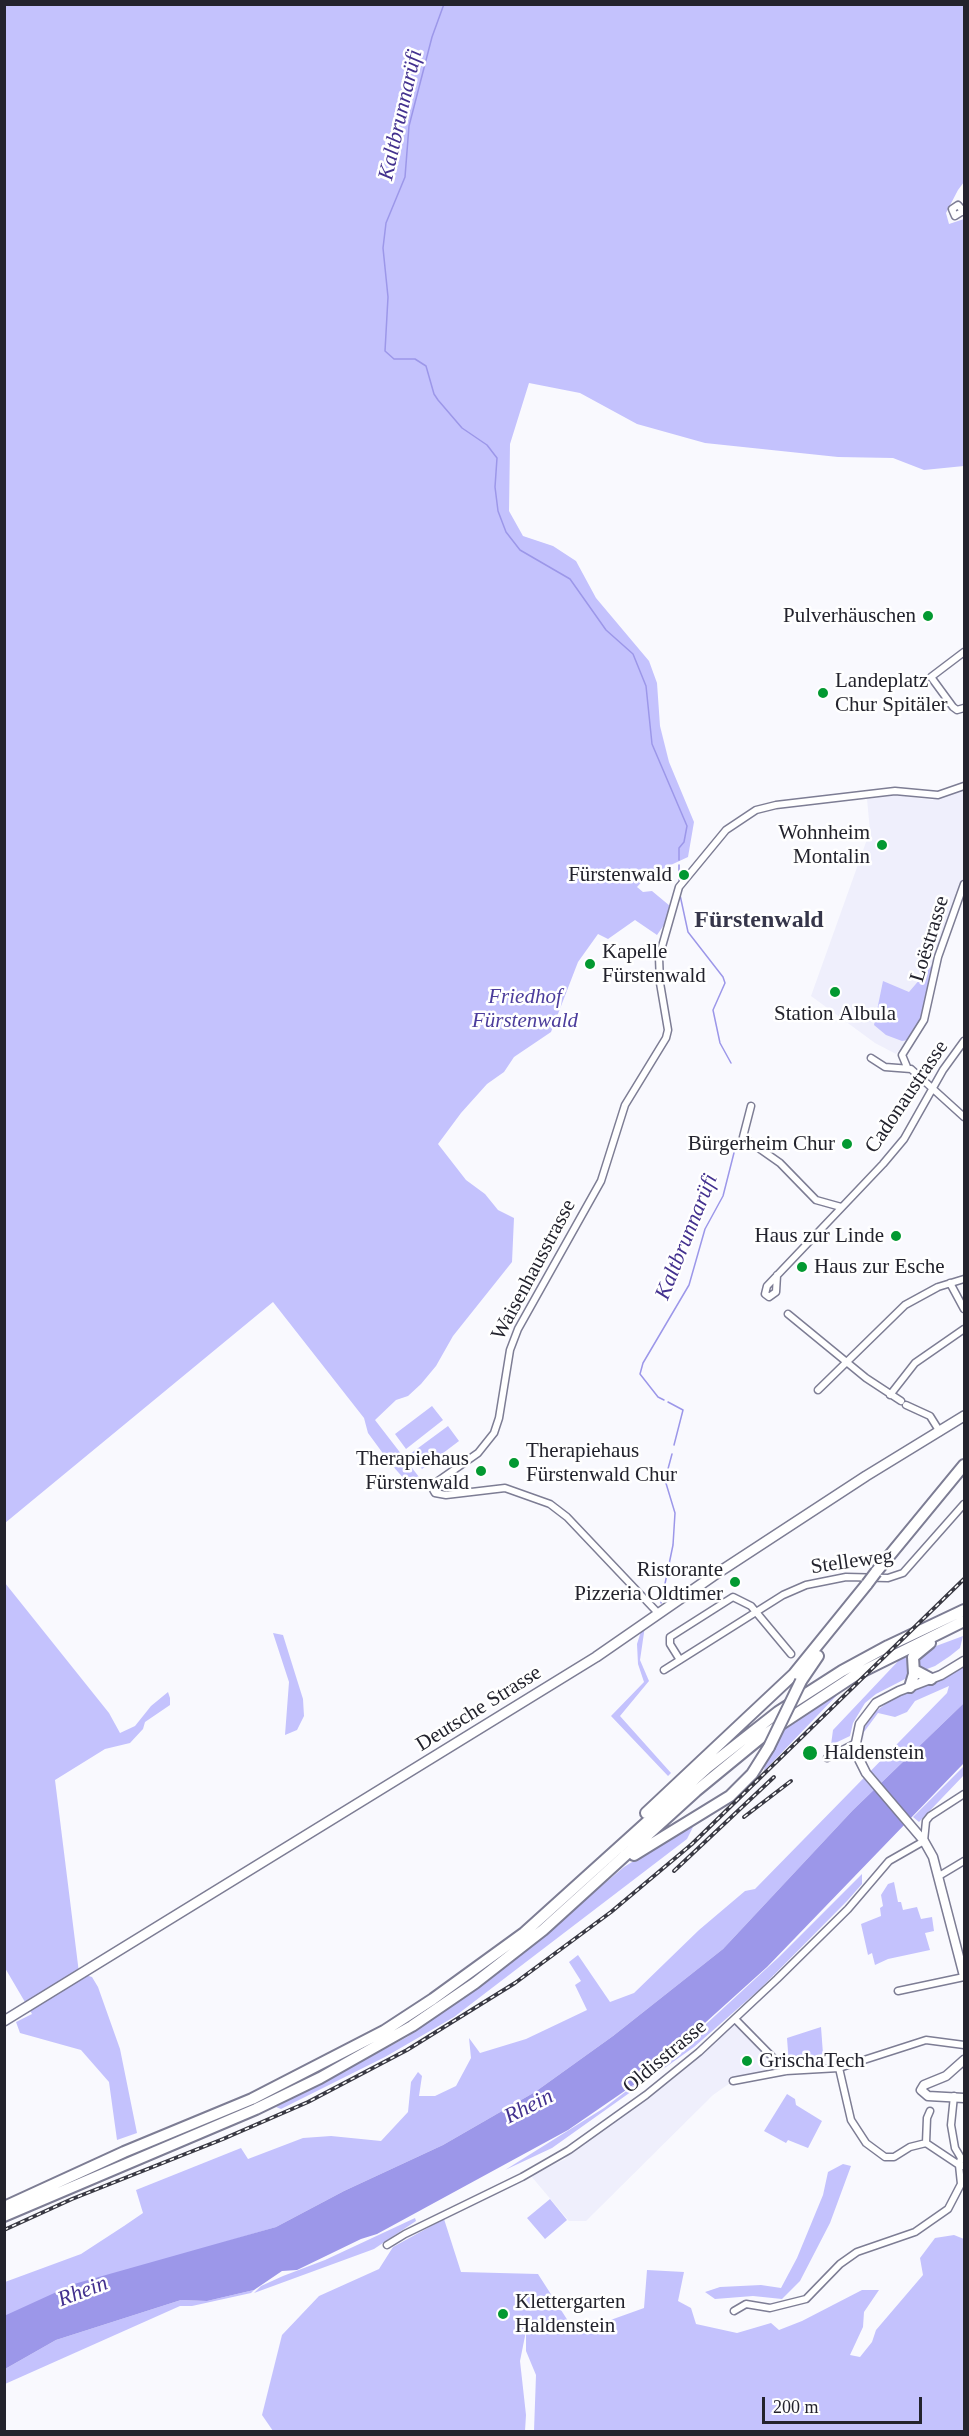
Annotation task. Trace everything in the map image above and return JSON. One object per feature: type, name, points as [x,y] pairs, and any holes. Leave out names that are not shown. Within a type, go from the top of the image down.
[{"type":"highway","points":[[563,1899],[591,1867],[674,1786],[794,1674],[964,1465]]},
{"type":"highway","points":[[4,2216],[256,2109],[348,2063],[412,2026],[475,1983],[653,1842],[730,1796],[752,1774],[769,1747],[801,1681],[855,1600]]},
{"type":"highway","points":[[4,2207],[124,2152],[252,2099],[344,2054],[433,1999],[501,1951],[563,1899],[708,1767],[778,1712],[842,1671],[964,1610]]},
{"type":"highway","points":[[582,1896],[702,1785],[780,1724],[857,1674],[964,1621]]},
{"type":"highway","points":[[910,1687],[914,1670],[912,1660],[919,1650],[964,1626]]},
{"type":"highway","points":[[914,1670],[931,1679]]},
{"type":"main road","name":"Deutsche Strasse","points":[[4,2021],[596,1657],[658,1613],[858,1481],[964,1416]]},
{"type":"street","points":[[964,652],[931,677],[952,708],[957,710],[964,708]]},
{"type":"street","name":"Waisenhausstrasse","points":[[658,1613],[567,1517],[550,1504],[506,1488],[446,1495],[435,1493],[431,1486],[478,1453],[494,1433],[499,1418],[510,1350],[518,1329],[601,1180],[626,1105],[666,1038],[668,1030],[660,983],[659,957],[679,887],[726,830],[756,810],[895,791],[938,795],[964,786]]},
{"type":"street","name":"Loëstrasse","points":[[907,1067],[902,1055],[926,1013],[938,957],[964,884]]},
{"type":"street","name":"Cadonaustrasse","points":[[777,1275],[904,1139],[932,1088],[964,1041]]},
{"type":"street","points":[[871,1058],[885,1067],[907,1067],[964,1117]]},
{"type":"street","points":[[750,1106],[743,1137],[780,1163],[816,1200],[842,1208]]},
{"type":"street","points":[[818,1390],[900,1309],[920,1296],[964,1279]]},
{"type":"street","points":[[950,1283],[964,1309]]},
{"type":"street","points":[[788,1314],[890,1395],[930,1416],[940,1431]]},
{"type":"street","points":[[890,1395],[915,1363],[964,1329]]},
{"type":"street","name":"Stelleweg","points":[[664,1670],[783,1595],[816,1582],[846,1577],[888,1578],[903,1573],[964,1504]]},
{"type":"street","points":[[680,1660],[670,1644],[670,1637],[726,1600],[736,1598],[752,1606],[791,1654]]},
{"type":"street","points":[[898,1991],[964,1977],[962,1956],[939,1876],[924,1841],[864,1770],[856,1743],[860,1724],[872,1707],[888,1695],[931,1679],[964,1661]]},
{"type":"street","points":[[827,1758],[856,1743]]},
{"type":"street","points":[[924,1841],[927,1819],[964,1794]]},
{"type":"street","name":"Oldisstrasse","points":[[387,2246],[405,2234],[522,2177],[570,2150],[659,2085],[735,2019],[848,1909],[889,1861],[924,1841]]},
{"type":"street","points":[[939,1876],[964,1861]]},
{"type":"street","points":[[735,2019],[786,2071]]},
{"type":"street","points":[[733,2081],[786,2071],[839,2068],[918,2041],[939,2040],[964,2045]]},
{"type":"street","points":[[964,2060],[946,2076],[922,2088],[922,2092],[928,2096],[964,2098]]},
{"type":"street","points":[[839,2068],[851,2120],[866,2143],[878,2153],[892,2157],[910,2147],[926,2143],[958,2164]]},
{"type":"street","points":[[734,2311],[746,2304],[770,2308],[809,2298],[840,2264],[858,2252],[915,2232],[948,2208],[963,2183],[958,2164],[960,2153],[955,2148],[951,2125],[954,2096]]},
{"type":"street","points":[[926,2143],[927,2118],[930,2110]]},
{"type":"shaded area","points":[[964,790],[964,880],[936,958],[914,1032],[896,1054],[875,1043],[811,996],[870,831],[867,799],[896,795],[932,800]]},
{"type":"shaded area","points":[[735,2023],[775,2062],[772,2071],[733,2081],[713,2095],[586,2221],[569,2221],[531,2176],[565,2159],[570,2152]]},
{"type":"green space","name":"Friedhof Fürstenwald","points":[[5,5],[964,5],[964,182],[946,213],[949,224],[964,219],[964,466],[924,470],[893,458],[838,457],[705,443],[637,424],[580,393],[529,383],[510,444],[509,511],[523,536],[553,546],[576,561],[596,598],[649,661],[657,683],[660,726],[669,762],[694,822],[688,857],[647,876],[637,887],[643,892],[652,891],[670,906],[666,922],[657,935],[635,920],[608,939],[598,934],[578,962],[551,1032],[514,1057],[504,1072],[487,1084],[461,1113],[438,1144],[466,1180],[485,1194],[498,1210],[514,1218],[512,1262],[453,1336],[436,1366],[421,1384],[408,1396],[396,1400],[375,1420],[419,1477],[428,1484],[425,1486],[420,1487],[406,1481],[390,1463],[368,1433],[364,1418],[273,1302],[5,1523]]},
{"type":"green space","points":[[933,964],[922,1016],[914,1032],[908,1040],[902,1041],[886,1035],[874,1025],[883,981],[909,992]]},
{"type":"green space","points":[[432,1406],[443,1420],[406,1449],[395,1434]]},
{"type":"green space","points":[[448,1426],[459,1441],[422,1469],[410,1454]]},
{"type":"green space","points":[[5,1583],[109,1713],[120,1733],[135,1726],[151,1706],[168,1692],[170,1698],[170,1705],[145,1722],[143,1729],[130,1743],[105,1749],[55,1780],[79,1973],[92,1977],[98,1987],[120,2049],[137,2133],[117,2140],[109,2082],[81,2050],[20,2033],[16,2022],[32,2014],[5,1968]]},
{"type":"green space","points":[[645,1626],[640,1660],[649,1681],[620,1716],[671,1773],[668,1776],[611,1716],[644,1682],[638,1664],[637,1644],[642,1628]]},
{"type":"green space","points":[[273,1633],[283,1635],[303,1699],[304,1716],[297,1730],[285,1735],[289,1682]]},
{"type":"green space","points":[[963,1636],[960,1648],[935,1666],[919,1672],[918,1658],[928,1649]]},
{"type":"green space","points":[[902,1657],[907,1658],[907,1678],[876,1694],[865,1703],[853,1723],[850,1736],[831,1745],[833,1730]]},
{"type":"green space","points":[[964,1667],[964,1703],[853,1810],[723,1949],[613,2036],[535,2092],[443,2145],[344,2191],[276,2227],[191,2252],[5,2316],[5,2282],[81,2254],[143,2213],[136,2190],[241,2148],[248,2159],[303,2138],[331,2136],[381,2141],[408,2112],[411,2082],[418,2072],[422,2076],[419,2096],[435,2096],[456,2086],[471,2058],[469,2038],[480,2053],[526,2039],[587,2010],[575,1985],[581,1981],[569,1962],[578,1955],[610,2002],[634,1993],[699,1930],[745,1891],[755,1889],[947,1693],[949,1686],[915,1701],[907,1712],[895,1717],[878,1713],[864,1732],[863,1741],[864,1728],[871,1715],[892,1699],[943,1679]]},
{"type":"green space","points":[[842,1689],[764,1771],[765,1763],[783,1730]]},
{"type":"green space","points":[[964,1766],[964,1775],[919,1822],[913,1817]]},
{"type":"green space","points":[[695,1823],[687,1839],[454,2017],[385,2057],[281,2109],[276,2107],[407,2037],[491,1979],[624,1867]]},
{"type":"green space","points":[[862,1874],[862,1884],[847,1901],[760,1989],[694,2047],[552,2148],[505,2170],[604,2108],[667,2060],[779,1957]]},
{"type":"green space","points":[[894,1882],[898,1902],[901,1902],[903,1910],[917,1907],[921,1919],[932,1917],[934,1931],[925,1933],[930,1950],[888,1959],[875,1965],[872,1953],[868,1955],[861,1924],[881,1916],[880,1908],[883,1906],[881,1895],[888,1884]]},
{"type":"green space","points":[[821,2027],[823,2054],[789,2065],[787,2038]]},
{"type":"green space","points":[[787,2094],[795,2099],[796,2105],[822,2121],[808,2148],[788,2140],[786,2143],[764,2131]]},
{"type":"green space","points":[[843,2164],[851,2166],[830,2223],[800,2281],[782,2299],[753,2296],[715,2299],[705,2292],[720,2287],[761,2285],[781,2288],[797,2258],[823,2195],[828,2172]]},
{"type":"green space","points":[[550,2199],[567,2220],[545,2239],[527,2218]]},
{"type":"green space","points":[[415,2218],[416,2221],[374,2249],[254,2293],[261,2286],[325,2260]]},
{"type":"green space","points":[[444,2219],[461,2272],[538,2274],[570,2324],[605,2322],[644,2308],[647,2270],[684,2272],[678,2301],[691,2308],[696,2324],[737,2333],[771,2323],[779,2330],[802,2321],[862,2290],[879,2290],[864,2312],[863,2327],[850,2355],[860,2357],[872,2342],[876,2330],[923,2275],[920,2258],[935,2238],[954,2235],[964,2239],[964,2431],[534,2431],[536,2375],[526,2351],[526,2331],[520,2361],[526,2415],[525,2431],[273,2431],[262,2415],[282,2335],[319,2296],[379,2269],[393,2247]]},
{"type":"green space","points":[[254,2290],[251,2293],[192,2306],[180,2306],[5,2384],[5,2369],[56,2340],[181,2300],[207,2301]]},
{"type":"water","name":"Rhein","points":[[964,1703],[964,1763],[767,1967],[645,2077],[568,2130],[377,2234],[361,2239],[297,2270],[282,2271],[254,2290],[207,2301],[181,2300],[56,2340],[5,2369],[4,2316],[74,2284],[276,2227],[344,2191],[443,2145],[535,2092],[613,2036],[723,1949],[853,1810]]},
{"type":"waterway","name":"Kaltbrunnarüfi","points":[[444,4],[432,37],[409,126],[405,177],[386,223],[383,248],[388,297],[385,351],[394,359],[415,359],[426,366],[438,400],[462,428],[487,445],[497,458],[495,487],[498,511],[506,532],[520,550],[570,579],[606,630],[633,654],[646,686],[652,744],[687,826],[684,842],[679,848],[679,860]]},
{"type":"waterway","name":"Kaltbrunnarüfi","points":[[679,865],[679,880]]},
{"type":"waterway","name":"Kaltbrunnarüfi","points":[[680,895],[688,932],[723,977],[725,983],[713,1010],[720,1043],[731,1063]]},
{"type":"waterway","name":"Kaltbrunnarüfi","points":[[664,1400],[658,1397],[640,1374],[643,1363],[689,1285],[705,1229],[723,1196],[737,1141]]},
{"type":"waterway","name":"Kaltbrunnarüfi","points":[[668,1402],[683,1410],[674,1445]]},
{"type":"waterway","name":"Kaltbrunnarüfi","points":[[661,1603],[673,1545],[675,1513],[665,1480],[672,1454]]},
{"type":"railway","points":[[4,2230],[72,2199],[223,2139],[308,2102],[407,2050],[515,1983],[611,1912],[692,1844],[964,1579]]},
{"type":"railway","points":[[674,1871],[774,1777]]},
{"type":"railway","points":[[744,1817],[791,1781]]},
{"type":"place","name":"Pulverhäuschen","points":[[928,616]]},
{"type":"place","name":"Landeplatz Chur Spitäler","points":[[823,693]]},
{"type":"place","name":"Wohnheim Montalin","points":[[882,845]]},
{"type":"place","name":"Fürstenwald","points":[[684,875]]},
{"type":"place","name":"Kapelle Fürstenwald","points":[[590,964]]},
{"type":"place","name":"Station Albula","points":[[835,992]]},
{"type":"place","name":"Bürgerheim Chur","points":[[847,1144]]},
{"type":"place","name":"Haus zur Linde","points":[[896,1236]]},
{"type":"place","name":"Haus zur Esche","points":[[802,1267]]},
{"type":"place","name":"Therapiehaus Fürstenwald Chur","points":[[514,1463]]},
{"type":"place","name":"Therapiehaus Fürstenwald","points":[[481,1471]]},
{"type":"place","name":"Ristorante Pizzeria Oldtimer","points":[[735,1582]]},
{"type":"place","name":"Haldenstein","points":[[810,1753]]},
{"type":"place","name":"GrischaTech","points":[[747,2061]]},
{"type":"place","name":"Klettergarten Haldenstein","points":[[503,2314]]},
{"type":"district","name":"Fürstenwald","points":[[759,921]]}]
